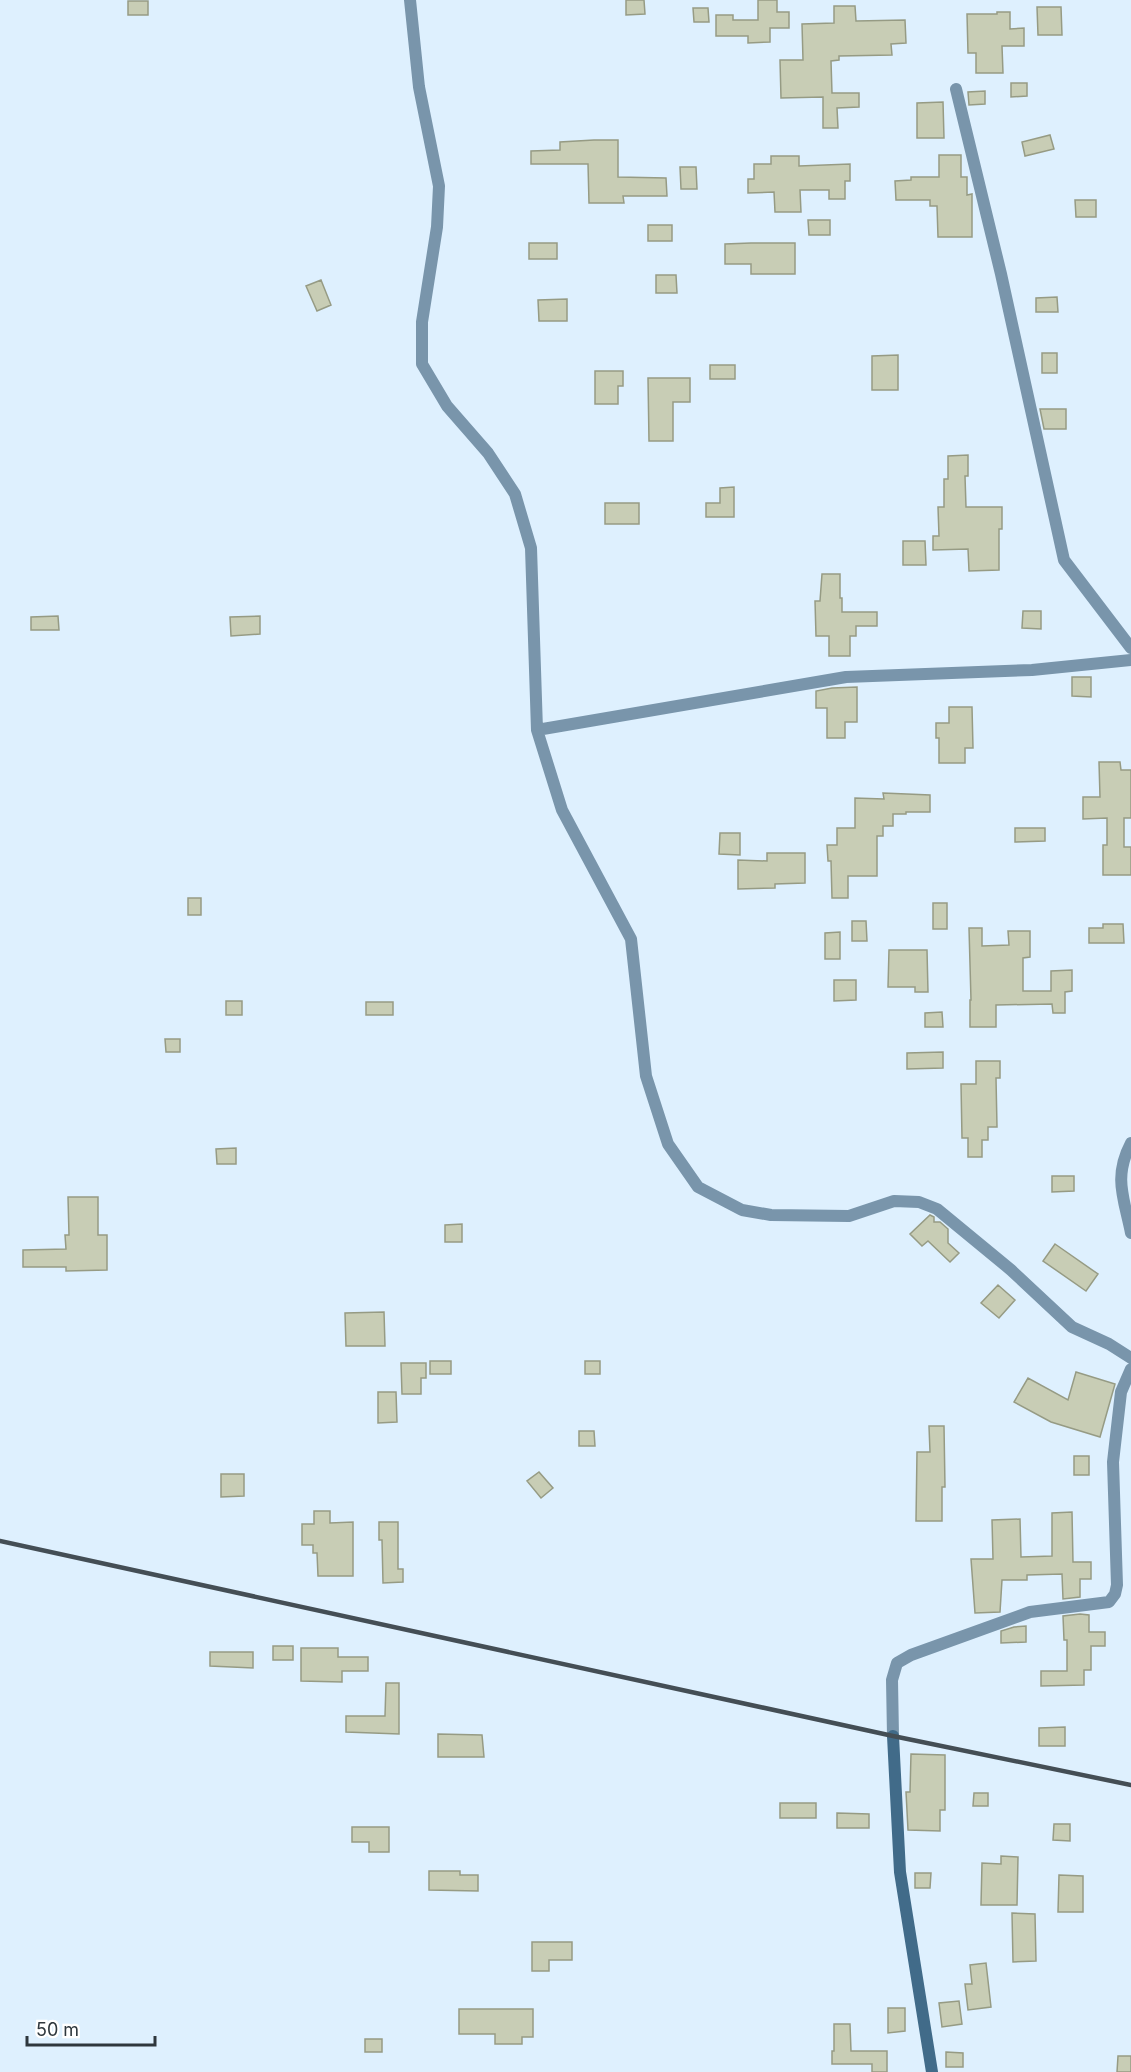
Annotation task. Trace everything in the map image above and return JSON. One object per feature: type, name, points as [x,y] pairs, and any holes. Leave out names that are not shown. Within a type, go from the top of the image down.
[{"type":"street","points":[[411,1],[419,87],[439,186],[437,227],[422,322],[422,364],[447,406],[488,453],[515,494],[531,548],[537,730],[562,810],[631,939],[646,1076],[668,1144],[698,1186],[742,1210],[771,1215],[849,1216],[894,1202],[919,1202],[938,1209],[1011,1270],[1072,1327],[1131,1358]]},
{"type":"street","points":[[956,89],[1001,274],[1064,560],[1131,648]]},
{"type":"street","points":[[537,730],[846,677],[1032,670],[1131,660]]},
{"type":"street","points":[[1131,1143],[1121,1165],[1119,1178],[1131,1233]]},
{"type":"street","points":[[932,2072],[900,1872],[892,1680],[897,1663],[911,1655],[1030,1612],[1109,1602],[1115,1594],[1117,1585],[1113,1462],[1121,1392],[1131,1369]]},
{"type":"building","points":[[626,0],[644,0],[645,14],[626,15]]},
{"type":"building","points":[[758,0],[777,0],[777,12],[789,12],[789,28],[770,28],[770,42],[748,43],[748,36],[716,36],[716,15],[733,15],[733,20],[758,20]]},
{"type":"building","points":[[128,1],[148,1],[148,15],[128,15]]},
{"type":"building","points":[[834,6],[855,6],[856,21],[905,20],[906,43],[891,44],[892,55],[839,56],[839,60],[831,61],[832,93],[859,93],[859,107],[837,108],[838,128],[823,128],[823,97],[781,98],[780,60],[803,60],[802,24],[834,23]]},
{"type":"building","points":[[1037,7],[1061,7],[1062,35],[1038,35]]},
{"type":"building","points":[[693,8],[708,8],[709,22],[694,22]]},
{"type":"building","points":[[997,12],[1010,12],[1010,29],[1024,28],[1024,46],[1002,46],[1003,73],[976,73],[976,53],[968,53],[967,14],[997,14]]},
{"type":"building","points":[[1011,83],[1027,83],[1027,96],[1011,97]]},
{"type":"building","points":[[985,91],[985,104],[969,105],[968,92]]},
{"type":"building","points":[[943,102],[944,138],[917,138],[917,103]]},
{"type":"building","points":[[1050,135],[1054,149],[1025,156],[1022,142]]},
{"type":"building","points":[[618,140],[618,177],[666,178],[667,196],[623,196],[624,203],[589,203],[588,164],[531,164],[531,151],[560,150],[560,142]]},
{"type":"building","points":[[939,155],[961,155],[961,177],[967,177],[967,195],[972,194],[972,237],[938,237],[937,206],[930,206],[930,200],[896,200],[895,181],[911,180],[911,177],[939,177]]},
{"type":"building","points":[[771,156],[799,156],[799,166],[850,164],[850,181],[845,181],[845,199],[829,199],[829,190],[800,190],[801,212],[775,212],[774,192],[748,193],[748,179],[754,179],[754,164],[771,164]]},
{"type":"building","points":[[680,167],[696,167],[697,189],[681,189]]},
{"type":"building","points":[[1075,200],[1096,200],[1096,217],[1076,217]]},
{"type":"building","points":[[808,220],[830,220],[830,235],[809,235]]},
{"type":"building","points":[[648,225],[672,225],[672,241],[648,241]]},
{"type":"building","points":[[529,243],[557,243],[557,259],[529,259]]},
{"type":"building","points":[[795,243],[795,274],[751,274],[751,264],[725,264],[725,244]]},
{"type":"building","points":[[656,275],[676,275],[677,293],[656,293]]},
{"type":"building","points":[[321,280],[331,305],[317,311],[306,286]]},
{"type":"building","points":[[1057,297],[1058,312],[1036,312],[1036,298]]},
{"type":"building","points":[[567,299],[567,321],[539,321],[538,300]]},
{"type":"building","points":[[1042,353],[1057,353],[1057,373],[1042,373]]},
{"type":"building","points":[[898,355],[898,390],[872,390],[872,356]]},
{"type":"building","points":[[710,365],[735,365],[735,379],[710,379]]},
{"type":"building","points":[[595,371],[623,371],[623,386],[618,386],[618,404],[595,404]]},
{"type":"building","points":[[648,378],[690,378],[690,402],[673,402],[673,441],[649,441]]},
{"type":"building","points":[[1040,409],[1066,409],[1066,429],[1044,429]]},
{"type":"building","points":[[968,455],[968,476],[965,476],[966,507],[1002,507],[1002,529],[999,529],[999,570],[969,571],[968,549],[933,550],[933,536],[939,536],[938,507],[944,507],[944,479],[948,479],[948,456]]},
{"type":"building","points":[[734,487],[734,517],[706,517],[706,503],[720,503],[720,488]]},
{"type":"building","points":[[605,503],[639,503],[639,524],[605,524]]},
{"type":"building","points":[[903,541],[925,541],[926,565],[903,565]]},
{"type":"building","points":[[822,574],[840,574],[842,612],[877,612],[877,626],[856,626],[856,636],[850,636],[850,656],[829,656],[829,636],[816,636],[815,601],[820,601]]},
{"type":"building","points":[[1023,611],[1041,611],[1041,629],[1022,628]]},
{"type":"building","points":[[58,616],[59,630],[31,630],[31,617]]},
{"type":"building","points":[[260,616],[260,634],[231,636],[230,617]]},
{"type":"building","points":[[1072,677],[1091,677],[1091,697],[1072,696]]},
{"type":"building","points":[[857,687],[857,722],[845,722],[845,738],[827,738],[827,708],[816,708],[816,691]]},
{"type":"building","points":[[949,707],[972,707],[973,748],[965,748],[965,763],[939,763],[939,738],[936,738],[936,723],[949,723]]},
{"type":"building","points":[[1099,762],[1120,762],[1121,770],[1131,770],[1131,818],[1124,818],[1124,847],[1131,847],[1131,875],[1103,875],[1103,845],[1107,845],[1107,818],[1083,819],[1083,797],[1100,797]]},
{"type":"building","points":[[883,793],[930,795],[930,812],[893,814],[893,826],[883,826],[883,836],[877,836],[877,876],[848,876],[848,898],[832,898],[831,861],[828,861],[827,845],[837,845],[837,828],[855,828],[855,798],[884,799]]},
{"type":"building","points":[[1015,828],[1045,828],[1045,841],[1015,842]]},
{"type":"building","points":[[720,833],[740,833],[740,855],[719,854]]},
{"type":"building","points":[[767,853],[805,853],[805,883],[775,884],[775,888],[738,889],[738,860],[767,861]]},
{"type":"building","points":[[188,898],[201,898],[201,915],[188,915]]},
{"type":"building","points":[[933,903],[947,903],[947,929],[933,929]]},
{"type":"building","points":[[852,921],[866,921],[867,941],[852,941]]},
{"type":"building","points":[[1103,924],[1123,924],[1124,943],[1089,943],[1089,928],[1103,928]]},
{"type":"building","points":[[969,928],[982,928],[982,946],[1009,945],[1008,931],[1030,931],[1030,957],[1023,958],[1023,991],[1051,991],[1051,971],[1072,970],[1072,991],[1065,992],[1065,1013],[1053,1013],[1052,1004],[996,1005],[996,1027],[970,1027]]},
{"type":"building","points":[[840,932],[840,959],[825,959],[825,933]]},
{"type":"building","points":[[889,950],[927,950],[928,992],[915,992],[915,987],[888,987]]},
{"type":"building","points":[[834,980],[856,980],[856,1000],[834,1001]]},
{"type":"building","points":[[226,1001],[242,1001],[242,1015],[226,1015]]},
{"type":"building","points":[[366,1002],[393,1002],[393,1015],[366,1015]]},
{"type":"building","points":[[942,1012],[943,1027],[925,1027],[925,1013]]},
{"type":"building","points":[[165,1039],[180,1039],[180,1052],[166,1052]]},
{"type":"building","points":[[943,1052],[943,1068],[907,1069],[907,1053]]},
{"type":"building","points":[[976,1061],[1000,1061],[1000,1078],[996,1078],[997,1127],[988,1127],[988,1140],[982,1140],[982,1157],[968,1157],[968,1138],[962,1138],[961,1084],[976,1084]]},
{"type":"building","points":[[236,1148],[236,1164],[217,1164],[216,1149]]},
{"type":"building","points":[[1052,1176],[1074,1176],[1074,1191],[1052,1192]]},
{"type":"building","points":[[68,1197],[98,1197],[98,1235],[107,1235],[107,1270],[66,1271],[66,1267],[23,1267],[23,1250],[66,1249],[65,1235],[69,1235]]},
{"type":"building","points":[[930,1215],[934,1217],[934,1222],[940,1222],[948,1229],[948,1243],[959,1253],[950,1262],[928,1241],[922,1246],[910,1234]]},
{"type":"building","points":[[462,1224],[462,1242],[445,1242],[445,1225]]},
{"type":"building","points":[[1055,1244],[1098,1274],[1086,1291],[1043,1261]]},
{"type":"building","points":[[998,1285],[1015,1300],[999,1318],[981,1303]]},
{"type":"building","points":[[384,1312],[385,1346],[346,1346],[345,1313]]},
{"type":"building","points":[[430,1361],[451,1361],[451,1374],[430,1374]]},
{"type":"building","points":[[585,1361],[600,1361],[600,1374],[585,1374]]},
{"type":"building","points":[[401,1363],[426,1363],[426,1378],[421,1378],[421,1394],[402,1394]]},
{"type":"building","points":[[1076,1372],[1115,1384],[1100,1437],[1051,1422],[1014,1402],[1028,1378],[1068,1400]]},
{"type":"building","points":[[378,1392],[396,1392],[397,1422],[378,1423]]},
{"type":"building","points":[[929,1426],[944,1426],[945,1487],[942,1487],[942,1521],[916,1521],[917,1452],[930,1452]]},
{"type":"building","points":[[579,1431],[594,1431],[595,1446],[579,1446]]},
{"type":"building","points":[[1074,1456],[1089,1456],[1089,1475],[1074,1475]]},
{"type":"building","points":[[539,1472],[553,1488],[541,1498],[527,1481]]},
{"type":"building","points":[[221,1474],[244,1474],[244,1496],[221,1497]]},
{"type":"building","points":[[314,1511],[330,1511],[330,1523],[353,1522],[353,1576],[318,1576],[317,1553],[313,1553],[313,1545],[302,1545],[302,1524],[314,1524]]},
{"type":"building","points":[[1072,1512],[1073,1562],[1091,1562],[1091,1579],[1080,1579],[1080,1597],[1063,1599],[1062,1574],[1027,1575],[1027,1580],[1002,1580],[1000,1612],[975,1613],[971,1559],[993,1559],[992,1520],[1020,1519],[1021,1557],[1052,1556],[1052,1513]]},
{"type":"building","points":[[379,1522],[398,1522],[398,1569],[403,1569],[403,1582],[383,1583],[382,1540],[379,1540]]},
{"type":"building","points":[[1089,1615],[1089,1632],[1105,1632],[1105,1646],[1091,1646],[1091,1670],[1084,1670],[1084,1685],[1041,1686],[1041,1671],[1067,1671],[1067,1640],[1064,1640],[1063,1616]]},
{"type":"building","points":[[1026,1626],[1026,1642],[1001,1643],[1001,1631]]},
{"type":"building","points":[[273,1646],[293,1646],[293,1660],[273,1660]]},
{"type":"building","points":[[301,1648],[338,1648],[338,1657],[368,1657],[368,1671],[342,1671],[342,1682],[301,1681]]},
{"type":"building","points":[[210,1652],[253,1652],[253,1668],[210,1666]]},
{"type":"building","points":[[386,1683],[399,1683],[399,1734],[346,1732],[346,1716],[385,1716]]},
{"type":"building","points":[[1065,1727],[1065,1746],[1039,1746],[1039,1728]]},
{"type":"building","points":[[438,1734],[482,1735],[484,1757],[438,1757]]},
{"type":"building","points":[[911,1754],[945,1755],[945,1810],[940,1810],[940,1831],[908,1830],[906,1792],[910,1792]]},
{"type":"building","points":[[974,1793],[988,1793],[988,1806],[973,1806]]},
{"type":"building","points":[[780,1803],[816,1803],[816,1818],[780,1818]]},
{"type":"building","points":[[837,1813],[869,1814],[869,1828],[837,1828]]},
{"type":"building","points":[[1054,1824],[1070,1824],[1070,1841],[1053,1840]]},
{"type":"building","points":[[352,1827],[389,1827],[389,1852],[369,1852],[369,1842],[352,1842]]},
{"type":"building","points":[[1001,1856],[1018,1857],[1017,1905],[981,1905],[982,1863],[1001,1864]]},
{"type":"building","points":[[429,1871],[460,1871],[460,1875],[478,1875],[478,1891],[429,1890]]},
{"type":"building","points":[[915,1873],[931,1873],[930,1888],[915,1888]]},
{"type":"building","points":[[1059,1875],[1083,1876],[1083,1912],[1058,1912]]},
{"type":"building","points":[[1012,1913],[1035,1914],[1036,1961],[1013,1962]]},
{"type":"building","points":[[532,1942],[572,1942],[572,1960],[549,1960],[549,1971],[532,1971]]},
{"type":"building","points":[[986,1963],[991,2007],[968,2010],[965,1984],[972,1984],[970,1965]]},
{"type":"building","points":[[959,2001],[962,2024],[942,2027],[939,2003]]},
{"type":"building","points":[[888,2008],[905,2008],[905,2031],[888,2033]]},
{"type":"building","points":[[459,2009],[533,2009],[533,2037],[522,2037],[522,2044],[495,2044],[495,2034],[459,2034]]},
{"type":"building","points":[[834,2024],[850,2024],[851,2051],[887,2051],[887,2072],[872,2072],[872,2064],[832,2064]]},
{"type":"building","points":[[365,2039],[382,2039],[382,2052],[365,2052]]},
{"type":"building","points":[[946,2052],[963,2053],[963,2067],[946,2067]]},
{"type":"building","points":[[1118,2056],[1131,2056],[1131,2072],[1117,2072]]},
{"type":"railway","points":[[0,1541],[893,1736],[1131,1785]]}]
